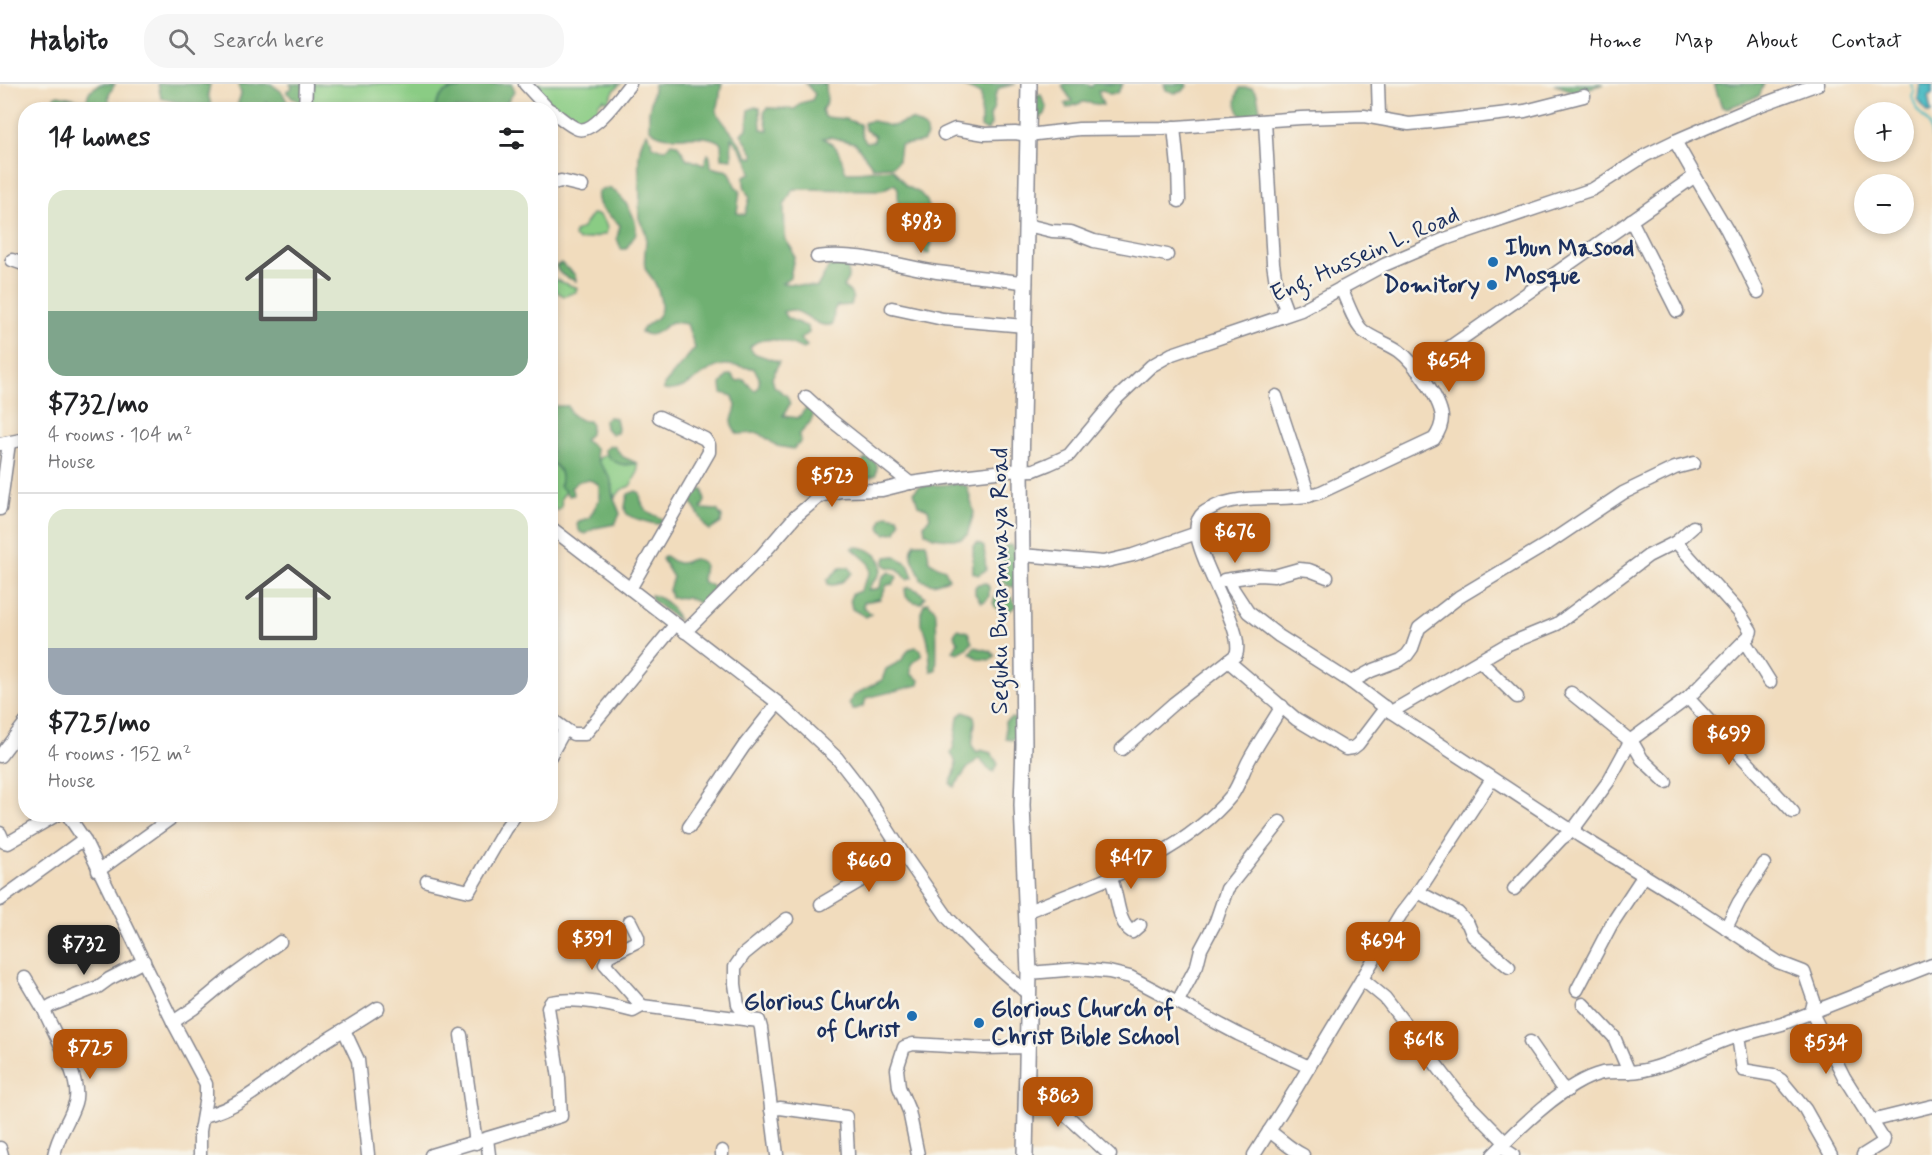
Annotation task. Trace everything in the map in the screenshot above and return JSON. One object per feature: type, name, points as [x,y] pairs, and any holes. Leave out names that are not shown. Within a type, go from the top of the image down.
[{"type":"main road","name":"Seguku Bunamwaya Road","points":[[1025,1155],[1029,973],[1022,805],[1024,722],[1021,471],[1029,84]]},
{"type":"street","points":[[305,102],[306,84]]},
{"type":"street","points":[[525,84],[542,102]]},
{"type":"street","points":[[558,116],[578,129],[591,127],[610,109],[630,84]]},
{"type":"street","points":[[1378,84],[1379,117]]},
{"type":"street","name":"Eng. Hussein L. Road","points":[[565,729],[573,734],[585,734],[680,629],[813,501],[829,493],[882,489],[910,483],[1042,467],[1069,454],[1115,400],[1151,366],[1172,354],[1281,317],[1314,303],[1384,265],[1444,239],[1593,189],[1646,155],[1675,141],[1746,110],[1818,84]]},
{"type":"street","points":[[944,134],[955,129],[985,134],[1028,135],[1079,129],[1174,127],[1311,117],[1379,117],[1409,124],[1525,111],[1584,96]]},
{"type":"street","points":[[1265,121],[1273,263],[1276,283],[1285,307],[1281,317]]},
{"type":"street","points":[[1174,127],[1179,201]]},
{"type":"street","points":[[1675,141],[1727,230],[1758,292]]},
{"type":"street","points":[[1417,370],[1695,176]]},
{"type":"street","points":[[558,182],[582,186]]},
{"type":"street","points":[[1631,220],[1677,311]]},
{"type":"street","points":[[1027,225],[1052,231],[1071,232],[1094,241],[1167,255]]},
{"type":"street","points":[[817,258],[830,255],[850,256],[937,272],[993,277],[1026,283]]},
{"type":"street","points":[[12,260],[18,262]]},
{"type":"street","points":[[1122,749],[1173,704],[1236,655],[1238,643],[1203,556],[1197,533],[1197,522],[1202,513],[1216,506],[1252,499],[1309,496],[1321,492],[1434,438],[1440,430],[1442,418],[1439,408],[1417,370],[1400,351],[1360,329],[1341,288]]},
{"type":"street","points":[[892,308],[943,319],[1025,326]]},
{"type":"street","points":[[1276,396],[1309,496]]},
{"type":"street","points":[[806,397],[910,483]]},
{"type":"street","points":[[630,589],[709,452],[709,445],[705,439],[659,417]]},
{"type":"street","points":[[0,509],[5,444]]},
{"type":"street","points":[[1351,682],[1407,655],[1419,628],[1459,597],[1547,544],[1623,494],[1653,478],[1694,463]]},
{"type":"street","points":[[1228,661],[1296,719],[1346,749],[1353,748],[1389,710],[1506,645],[1557,624],[1648,556],[1676,542],[1693,527]]},
{"type":"street","points":[[558,533],[778,704],[837,758],[865,794],[948,918],[987,958],[1028,994]]},
{"type":"street","points":[[1022,555],[1103,562],[1133,555],[1197,533]]},
{"type":"street","points":[[1514,889],[1561,839],[1572,831],[1608,782],[1631,740],[1688,698],[1745,642],[1751,632],[1739,612],[1676,542]]},
{"type":"street","points":[[1214,580],[1259,575],[1274,576],[1299,569],[1327,577]]},
{"type":"street","points":[[1229,580],[1248,612],[1279,636],[1572,831],[1778,962],[1804,972],[1814,1001],[1812,1013],[1844,1077],[1883,1142],[1863,1155]]},
{"type":"street","points":[[1745,642],[1770,682]]},
{"type":"street","points":[[1480,661],[1517,697]]},
{"type":"street","points":[[1571,693],[1631,740],[1642,759],[1666,782]]},
{"type":"street","points":[[1688,698],[1793,813]]},
{"type":"street","points":[[689,827],[744,746],[778,704]]},
{"type":"street","points":[[1026,912],[1110,877],[1173,846],[1206,823],[1234,793],[1249,759],[1282,706]]},
{"type":"street","points":[[558,724],[565,729],[558,742]]},
{"type":"street","points":[[0,756],[18,732]]},
{"type":"street","points":[[1254,1155],[1401,914],[1418,892],[1492,778]]},
{"type":"street","points":[[0,833],[4,842],[8,843],[44,822]]},
{"type":"street","points":[[72,822],[84,839],[173,1022],[206,1084],[200,1131],[200,1155]]},
{"type":"street","points":[[98,871],[166,822]]},
{"type":"street","points":[[427,881],[469,891],[510,822]]},
{"type":"street","points":[[1178,1002],[1197,965],[1201,949],[1216,921],[1227,889],[1280,822]]},
{"type":"street","points":[[0,900],[84,839]]},
{"type":"street","points":[[821,904],[904,855]]},
{"type":"street","points":[[1726,928],[1739,902],[1764,864]]},
{"type":"street","points":[[1577,990],[1611,925],[1644,875]]},
{"type":"street","points":[[1110,877],[1116,889],[1124,925],[1132,932],[1140,925]]},
{"type":"street","points":[[1418,892],[1458,913],[1468,924],[1473,936],[1509,967]]},
{"type":"street","points":[[749,1020],[738,1005],[735,967],[744,954],[787,919]]},
{"type":"street","points":[[630,921],[638,941],[608,956],[605,964],[642,1006]]},
{"type":"street","points":[[173,1022],[280,942]]},
{"type":"street","points":[[44,1010],[98,987],[144,961]]},
{"type":"street","points":[[1500,1148],[1538,1113],[1567,1091],[1598,1075],[1638,1071],[1665,1064],[1738,1036],[1812,1013],[1932,965]]},
{"type":"street","points":[[1029,973],[1078,969],[1130,977],[1238,1034],[1309,1067]]},
{"type":"street","points":[[25,978],[44,1010],[75,1081],[75,1103],[57,1141],[54,1155]]},
{"type":"street","points":[[1362,979],[1385,998],[1500,1148],[1513,1155]]},
{"type":"street","points":[[431,1155],[561,1116],[559,1078],[548,1011],[551,1002],[560,1000],[603,1003],[633,1011],[642,1006],[759,1021],[777,1155]]},
{"type":"street","points":[[1583,1004],[1614,1037],[1629,1071]]},
{"type":"street","points":[[203,1116],[225,1110],[259,1089],[311,1050],[378,1008]]},
{"type":"street","points":[[344,1030],[358,1060],[368,1155]]},
{"type":"street","points":[[461,1035],[482,1141],[489,1155]]},
{"type":"street","points":[[1738,1036],[1743,1070],[1773,1075],[1781,1080],[1805,1109],[1832,1155]]},
{"type":"street","points":[[1530,1042],[1560,1085],[1567,1091]]},
{"type":"street","points":[[918,1155],[909,1111],[898,1087],[897,1069],[904,1047],[913,1044],[975,1048],[1027,1047]]},
{"type":"street","points":[[1027,1078],[1110,1155]]},
{"type":"street","points":[[1871,1121],[1932,1106]]},
{"type":"street","points":[[771,1110],[780,1108],[846,1117],[848,1155]]},
{"type":"street","points":[[1269,1131],[1303,1155]]},
{"type":"street","points":[[0,1149],[2,1155]]},
{"type":"green space","points":[[101,84],[115,84],[109,94],[109,102],[53,102],[54,97],[58,95],[87,101],[92,89]]},
{"type":"green space","points":[[158,84],[210,84],[208,94],[210,102],[179,102],[161,98]]},
{"type":"green space","points":[[238,84],[271,84],[282,92],[287,102],[238,102],[241,94]]},
{"type":"green space","points":[[290,84],[314,84],[308,102],[299,102],[287,93],[287,90],[292,87]]},
{"type":"green space","points":[[314,84],[461,84],[460,89],[448,91],[438,102],[312,102]]},
{"type":"green space","points":[[461,84],[512,84],[515,91],[507,102],[438,102],[447,91],[460,89]]},
{"type":"green space","points":[[530,84],[621,84],[615,89],[608,102],[604,99],[599,103],[597,112],[580,121],[575,121],[561,113],[558,110],[558,102],[547,100]]},
{"type":"green space","points":[[654,84],[722,84],[716,111],[747,156],[753,158],[754,155],[741,134],[747,129],[749,110],[755,107],[760,108],[761,129],[768,130],[764,112],[768,108],[795,109],[801,103],[812,100],[815,94],[806,84],[826,84],[827,102],[822,110],[825,117],[845,119],[860,124],[862,136],[866,142],[874,141],[875,136],[865,130],[864,123],[868,121],[892,126],[912,120],[925,128],[927,136],[923,142],[900,145],[898,161],[893,166],[873,167],[855,143],[830,137],[823,138],[836,148],[846,172],[893,169],[906,186],[920,193],[927,201],[935,228],[929,254],[925,253],[918,236],[902,234],[899,225],[898,188],[894,184],[882,190],[793,189],[784,206],[785,239],[794,257],[790,277],[782,283],[817,287],[829,266],[841,265],[848,269],[848,278],[843,287],[853,299],[851,305],[837,306],[834,310],[833,324],[822,325],[797,311],[783,312],[787,318],[808,327],[809,333],[800,339],[807,346],[803,349],[776,340],[762,340],[750,347],[753,353],[779,362],[772,378],[774,386],[787,396],[790,404],[783,416],[798,418],[807,407],[814,413],[811,421],[799,435],[801,442],[793,449],[777,446],[759,433],[738,434],[732,426],[736,405],[733,396],[722,393],[721,384],[728,375],[732,375],[736,381],[744,380],[755,391],[759,385],[759,379],[753,368],[724,365],[708,371],[680,388],[664,390],[664,385],[695,348],[687,324],[672,322],[654,334],[641,332],[658,316],[661,309],[661,301],[654,281],[645,267],[646,234],[639,216],[639,155],[640,146],[647,133],[652,146],[666,149],[671,143],[677,144],[687,159],[704,165],[708,154],[711,167],[728,170],[735,186],[740,190],[737,213],[745,215],[750,197],[745,189],[744,176],[751,173],[750,168],[744,154],[731,138],[732,159],[722,158],[721,143],[712,139],[664,136],[649,128],[649,112]]},
{"type":"green space","points":[[959,84],[1016,84],[999,88],[990,116],[991,125],[987,131],[981,127],[981,95]]},
{"type":"green space","points":[[1064,84],[1087,84],[1091,87],[1094,84],[1123,84],[1117,93],[1109,94],[1103,90],[1098,91],[1103,105],[1083,102],[1067,108],[1065,104],[1072,101],[1062,86]]},
{"type":"green space","points":[[1164,84],[1186,84],[1187,86],[1183,91],[1175,93],[1166,90]]},
{"type":"green space","points":[[1554,84],[1604,84],[1575,92]]},
{"type":"green space","points":[[1714,84],[1764,84],[1759,96],[1728,108],[1722,107]]},
{"type":"green space","points":[[1240,88],[1252,88],[1257,94],[1261,115],[1244,118],[1241,115],[1236,104]]},
{"type":"green space","points":[[1041,95],[1047,108],[1045,114],[1038,120],[1034,118],[1036,96]]},
{"type":"green space","points":[[608,188],[618,194],[634,219],[636,232],[626,249],[621,249],[617,238],[620,225],[604,211],[599,202],[598,191]]},
{"type":"green space","points":[[592,214],[599,215],[604,221],[607,228],[606,234],[579,241],[574,237],[575,232],[582,228]]},
{"type":"green space","points":[[561,263],[575,275],[576,281],[559,272],[558,265]]},
{"type":"green space","points":[[558,281],[577,288],[576,292],[564,296],[558,293]]},
{"type":"green space","points":[[558,406],[568,406],[571,413],[582,420],[589,421],[591,425],[590,434],[584,440],[595,448],[598,461],[610,477],[620,514],[615,524],[595,528],[586,534],[580,532],[577,525],[579,521],[589,518],[599,500],[599,485],[588,480],[581,481],[571,488],[574,495],[569,496],[560,486],[558,469]]},
{"type":"green space","points":[[609,417],[616,418],[617,433],[612,434],[605,428],[604,420]]},
{"type":"green space","points":[[614,446],[623,457],[637,463],[626,465],[614,461],[604,450]]},
{"type":"green space","points":[[606,454],[620,464],[637,463],[638,472],[630,486],[621,490],[615,498],[612,483],[601,469],[598,459]]},
{"type":"green space","points":[[867,458],[875,462],[876,475],[864,479],[857,472]]},
{"type":"green space","points":[[558,468],[561,475],[560,486],[566,491],[561,498],[558,509]]},
{"type":"green space","points":[[956,484],[967,486],[974,513],[967,535],[961,539],[933,537],[925,532],[924,525],[930,517],[928,509],[918,505],[914,492],[919,486]]},
{"type":"green space","points":[[696,489],[703,490],[705,501],[701,509],[717,510],[722,517],[721,523],[710,530],[705,526],[690,498],[690,493]]},
{"type":"green space","points":[[636,491],[640,493],[644,507],[663,519],[664,523],[651,523],[627,514],[625,507],[628,494]]},
{"type":"green space","points":[[887,515],[898,517],[900,522],[896,532],[885,534],[880,528],[882,518]]},
{"type":"green space","points":[[915,543],[926,543],[930,562],[945,569],[949,579],[933,584],[921,580],[911,553]]},
{"type":"green space","points":[[978,543],[984,547],[986,570],[978,575],[973,573],[973,546]]},
{"type":"green space","points":[[1011,545],[1018,565],[1013,587],[1004,583],[1000,573],[1005,572],[1001,559],[1004,546]]},
{"type":"green space","points":[[852,548],[871,551],[881,563],[880,573],[868,590],[880,588],[882,578],[890,572],[897,577],[893,584],[887,585],[880,599],[864,602],[863,606],[871,614],[866,617],[852,609],[850,599],[852,594],[860,591],[870,572],[869,563]]},
{"type":"green space","points":[[665,556],[677,563],[696,559],[704,564],[702,581],[712,586],[715,592],[711,598],[700,604],[686,598],[671,598],[669,590],[673,577],[662,559]]},
{"type":"green space","points":[[895,556],[908,564],[913,577],[907,579],[898,569],[884,564],[886,557]]},
{"type":"green space","points":[[849,567],[852,573],[844,580],[835,585],[828,584],[827,580],[840,568]]},
{"type":"green space","points":[[986,583],[989,587],[989,597],[981,602],[975,594],[975,587]]},
{"type":"green space","points":[[909,587],[919,591],[925,597],[921,603],[914,602],[906,596],[905,589]]},
{"type":"green space","points":[[996,592],[1009,595],[1016,606],[1009,611],[1000,612],[993,603]]},
{"type":"green space","points":[[651,595],[668,604],[679,621],[652,600]]},
{"type":"green space","points":[[928,602],[935,610],[936,620],[936,670],[931,671],[928,639],[921,625],[921,612],[924,604]]},
{"type":"green space","points":[[958,629],[968,632],[972,643],[958,653],[953,651],[958,642],[954,634]]},
{"type":"green space","points":[[916,647],[921,650],[921,656],[911,664],[911,674],[920,680],[919,685],[866,698],[864,706],[853,710],[849,704],[854,695],[882,680],[886,669],[901,661],[909,649]]},
{"type":"green space","points":[[974,647],[990,651],[995,656],[990,660],[979,659],[970,653]]},
{"type":"green space","points":[[964,712],[974,716],[972,746],[977,752],[981,750],[991,753],[998,764],[994,772],[988,769],[979,758],[967,769],[954,787],[950,783],[956,764],[951,754],[958,717]]},
{"type":"green space","points":[[1011,718],[1019,720],[1018,736],[1012,740],[1006,739],[1005,722]]},
{"type":"water","points":[[1920,84],[1932,84],[1932,94],[1928,97],[1931,113],[1927,113],[1918,99]]},
{"type":"waterway","points":[[1911,84],[1914,92],[1912,97],[1917,110],[1929,124],[1932,139]]},
{"type":"place","name":"Ibun Masood Mosque","points":[[1493,262]]},
{"type":"place","name":"Domitory","points":[[1492,285]]},
{"type":"place","name":"Glorious Church of Christ","points":[[912,1016]]},
{"type":"place","name":"Glorious Church of Christ Bible School","points":[[979,1023]]}]
